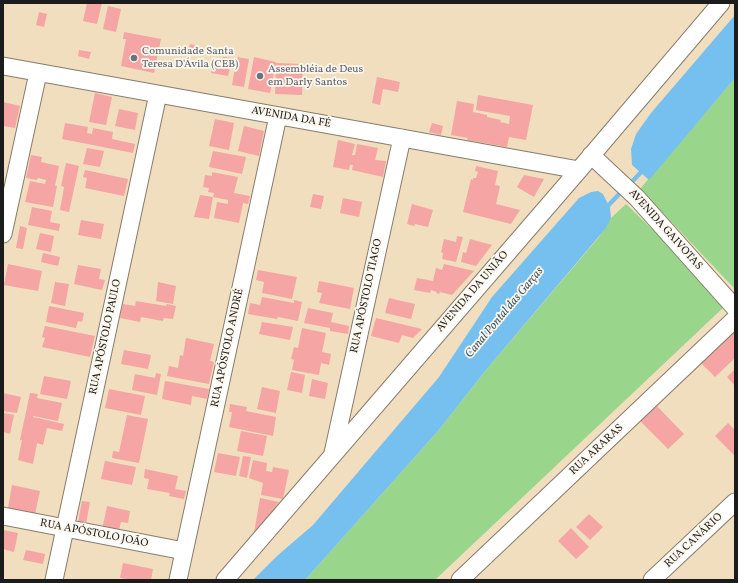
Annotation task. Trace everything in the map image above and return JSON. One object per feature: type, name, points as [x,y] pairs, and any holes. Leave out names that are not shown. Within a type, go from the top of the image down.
[{"type":"street","name":"AVENIDA DA UNIÃO","points":[[225,580],[721,3]]},
{"type":"street","name":"AVENIDA DA FÉ","points":[[3,66],[579,170]]},
{"type":"street","points":[[3,234],[38,73]]},
{"type":"street","name":"RUA APÓSTOLO PAULO","points":[[54,580],[158,94]]},
{"type":"street","name":"RUA APÓSTOLO ANDRÉ","points":[[178,580],[278,116]]},
{"type":"street","name":"RUA APÓSTOLO TIAGO","points":[[332,455],[402,138]]},
{"type":"street","name":"AVENIDA GAIVOTAS","points":[[591,155],[636,198],[735,308]]},
{"type":"street","name":"RUA ARARAS","points":[[460,580],[735,319]]},
{"type":"street","name":"RUA CANÁRIO","points":[[652,580],[735,502]]},
{"type":"street","name":"RUA APÓSTOLO JOÃO","points":[[3,516],[184,551]]},
{"type":"green space","points":[[735,78],[735,289],[640,189]]},
{"type":"green space","points":[[626,204],[679,255],[726,305],[435,580],[305,580],[438,431],[486,370],[599,237],[611,218]]},
{"type":"water","points":[[735,15],[735,78],[649,180],[632,165],[631,149],[636,134],[651,113]]},
{"type":"water","points":[[598,191],[603,194],[610,208],[611,218],[606,228],[486,370],[438,431],[305,580],[253,580],[277,556],[313,525],[439,377],[492,297],[579,198],[591,192]]},
{"type":"building","points":[[87,3],[102,3],[97,24],[83,21]]},
{"type":"building","points":[[108,6],[121,9],[116,32],[103,29]]},
{"type":"building","points":[[39,12],[47,14],[44,27],[36,25]]},
{"type":"building","points":[[124,32],[161,39],[154,73],[121,66],[126,39],[123,39]]},
{"type":"building","points":[[190,44],[199,46],[198,53],[188,51]]},
{"type":"building","points":[[79,50],[91,52],[89,59],[78,56]]},
{"type":"building","points":[[223,57],[232,58],[228,76],[211,73],[213,64],[222,66]]},
{"type":"building","points":[[237,57],[249,59],[244,87],[232,85]]},
{"type":"building","points":[[254,57],[276,62],[270,93],[248,89]]},
{"type":"building","points":[[276,63],[303,64],[302,95],[275,94]]},
{"type":"building","points":[[377,77],[400,82],[398,92],[383,89],[380,105],[372,103]]},
{"type":"building","points":[[95,93],[112,97],[106,125],[89,122]]},
{"type":"building","points":[[478,95],[533,105],[526,140],[509,137],[507,147],[467,140],[468,138],[451,135],[457,101],[474,104],[473,112],[487,115],[487,117],[501,120],[500,122],[509,124],[510,116],[476,110]]},
{"type":"building","points":[[3,102],[20,106],[15,128],[3,126]]},
{"type":"building","points":[[119,109],[138,113],[135,130],[115,126]]},
{"type":"building","points":[[215,119],[234,123],[229,150],[209,146]]},
{"type":"building","points":[[65,123],[88,127],[87,133],[92,134],[93,128],[113,132],[112,139],[135,144],[133,153],[62,139]]},
{"type":"building","points":[[432,123],[443,126],[441,135],[429,132]]},
{"type":"building","points":[[244,126],[264,131],[259,156],[238,151]]},
{"type":"building","points":[[338,140],[355,144],[352,155],[355,155],[357,144],[378,148],[375,160],[386,161],[383,177],[352,170],[353,165],[350,165],[349,170],[333,167]]},
{"type":"building","points":[[87,148],[104,151],[100,167],[83,164]]},
{"type":"building","points":[[213,151],[246,157],[242,174],[209,167]]},
{"type":"building","points":[[31,155],[42,157],[41,162],[59,166],[53,207],[25,202],[30,181],[45,184],[46,180],[26,178]]},
{"type":"building","points":[[66,163],[79,166],[69,212],[60,210],[64,187],[61,186]]},
{"type":"building","points":[[476,166],[498,171],[495,185],[500,186],[496,204],[520,210],[511,224],[463,212],[471,179],[473,180],[473,178],[476,178],[478,172],[475,171]]},
{"type":"building","points":[[85,170],[128,179],[124,196],[85,188],[87,178],[83,177]]},
{"type":"building","points":[[212,172],[238,177],[234,193],[250,196],[248,204],[243,203],[239,223],[214,218],[217,202],[228,204],[228,200],[213,197],[214,193],[208,192],[209,188],[203,187],[205,175],[212,176]]},
{"type":"building","points":[[524,175],[544,179],[534,197],[517,187]]},
{"type":"building","points":[[313,194],[324,196],[321,209],[310,207]]},
{"type":"building","points":[[200,195],[213,197],[209,219],[194,217]]},
{"type":"building","points":[[343,198],[362,202],[359,217],[340,213]]},
{"type":"building","points":[[412,204],[433,210],[428,227],[407,224]]},
{"type":"building","points":[[32,207],[52,211],[50,222],[60,224],[59,231],[28,225]]},
{"type":"building","points":[[81,220],[104,224],[101,239],[78,235]]},
{"type":"building","points":[[20,226],[27,228],[23,249],[16,248]]},
{"type":"building","points":[[40,233],[54,236],[51,252],[36,249]]},
{"type":"building","points":[[457,236],[463,237],[456,262],[442,259],[443,253],[441,252],[444,239],[456,242]]},
{"type":"building","points":[[470,239],[492,245],[476,266],[461,262],[463,252],[466,253]]},
{"type":"building","points":[[43,253],[60,257],[58,266],[41,262]]},
{"type":"building","points":[[8,264],[42,271],[38,291],[4,285]]},
{"type":"building","points":[[444,264],[474,271],[452,295],[440,292],[439,294],[431,290],[430,293],[414,290],[417,278],[433,281],[436,268],[442,270]]},
{"type":"building","points":[[78,265],[101,269],[99,279],[105,280],[102,290],[74,284]]},
{"type":"building","points":[[258,270],[297,277],[292,299],[262,293],[264,282],[256,280]]},
{"type":"building","points":[[319,281],[354,288],[350,309],[319,303],[322,293],[317,292]]},
{"type":"building","points":[[55,282],[69,284],[65,306],[51,303]]},
{"type":"building","points":[[158,282],[176,286],[173,304],[156,301]]},
{"type":"building","points":[[262,297],[294,303],[294,300],[302,302],[298,321],[248,314],[250,303],[260,305]]},
{"type":"building","points":[[389,298],[415,304],[411,319],[385,313]]},
{"type":"building","points":[[136,301],[166,306],[167,304],[176,306],[173,319],[164,318],[163,321],[141,317],[140,322],[120,318],[123,304],[135,306]]},
{"type":"building","points":[[49,306],[84,313],[82,322],[78,321],[76,328],[46,322]]},
{"type":"building","points":[[308,308],[333,313],[331,322],[349,326],[348,334],[330,331],[330,328],[304,323]]},
{"type":"building","points":[[376,318],[422,329],[413,338],[402,335],[399,343],[371,336]]},
{"type":"building","points":[[262,322],[293,327],[290,340],[259,334]]},
{"type":"building","points":[[45,326],[95,336],[90,357],[42,347],[45,338],[42,337]]},
{"type":"building","points":[[735,327],[735,358],[715,377],[700,362]]},
{"type":"building","points":[[302,328],[326,333],[322,352],[331,354],[329,365],[321,363],[319,375],[292,370],[294,360],[291,359],[294,347],[298,348]]},
{"type":"building","points":[[186,338],[214,344],[210,361],[214,362],[209,384],[167,376],[169,366],[178,368],[180,355],[183,356]]},
{"type":"building","points":[[124,350],[151,355],[148,369],[121,364]]},
{"type":"building","points":[[735,369],[735,386],[727,377]]},
{"type":"building","points":[[291,372],[305,375],[302,393],[287,390]]},
{"type":"building","points":[[156,373],[161,374],[157,395],[132,390],[135,374],[155,378]]},
{"type":"building","points":[[44,376],[71,381],[67,399],[40,394]]},
{"type":"building","points":[[312,379],[328,383],[325,399],[309,396]]},
{"type":"building","points":[[165,381],[209,389],[207,399],[192,396],[191,405],[162,399]]},
{"type":"building","points":[[262,387],[280,391],[276,413],[257,409]]},
{"type":"building","points":[[109,389],[145,396],[141,415],[105,408]]},
{"type":"building","points":[[3,393],[21,397],[17,413],[3,411]]},
{"type":"building","points":[[30,393],[38,394],[37,398],[62,403],[58,421],[33,417],[64,424],[62,431],[47,428],[43,445],[37,443],[33,464],[18,460],[22,440],[20,440]]},
{"type":"building","points":[[654,403],[684,434],[668,449],[638,419]]},
{"type":"building","points":[[230,404],[247,407],[246,411],[276,417],[273,436],[229,427],[232,412],[229,412]]},
{"type":"building","points":[[3,413],[14,415],[10,434],[3,432]]},
{"type":"building","points":[[127,415],[148,419],[139,463],[112,458],[113,451],[119,452]]},
{"type":"building","points":[[728,423],[735,430],[735,456],[715,436]]},
{"type":"building","points":[[241,431],[267,436],[263,456],[237,451]]},
{"type":"building","points":[[218,453],[240,457],[236,476],[214,472]]},
{"type":"building","points":[[243,456],[251,457],[247,478],[239,476]]},
{"type":"building","points":[[253,460],[267,463],[266,471],[272,472],[273,467],[289,470],[283,499],[261,495],[263,483],[249,478]]},
{"type":"building","points":[[105,461],[136,467],[132,485],[101,479]]},
{"type":"building","points":[[145,469],[178,476],[175,489],[186,491],[184,499],[169,496],[170,493],[147,489],[149,479],[144,478]]},
{"type":"building","points":[[12,485],[40,491],[35,514],[8,508]]},
{"type":"building","points":[[260,498],[279,502],[257,534],[254,533]]},
{"type":"building","points":[[82,501],[90,502],[86,524],[78,522]]},
{"type":"building","points":[[107,506],[130,511],[128,523],[121,522],[118,533],[102,530]]},
{"type":"building","points":[[589,514],[603,527],[590,540],[576,527]]},
{"type":"building","points":[[571,528],[589,547],[576,559],[558,541]]},
{"type":"building","points":[[3,530],[18,533],[14,552],[3,549]]},
{"type":"building","points":[[26,550],[45,554],[43,564],[23,560]]},
{"type":"building","points":[[123,563],[153,569],[151,580],[120,578]]},
{"type":"waterway","name":"Canal Pontal das Garças","points":[[629,185],[644,169]]},
{"type":"waterway","name":"Canal Pontal das Garças","points":[[605,209],[623,190]]},
{"type":"place","name":"Comunidade Santa Teresa D'Ávila (CEB)","points":[[134,58]]},
{"type":"place","name":"Assembléia de Deus em Darly Santos","points":[[260,76]]}]
